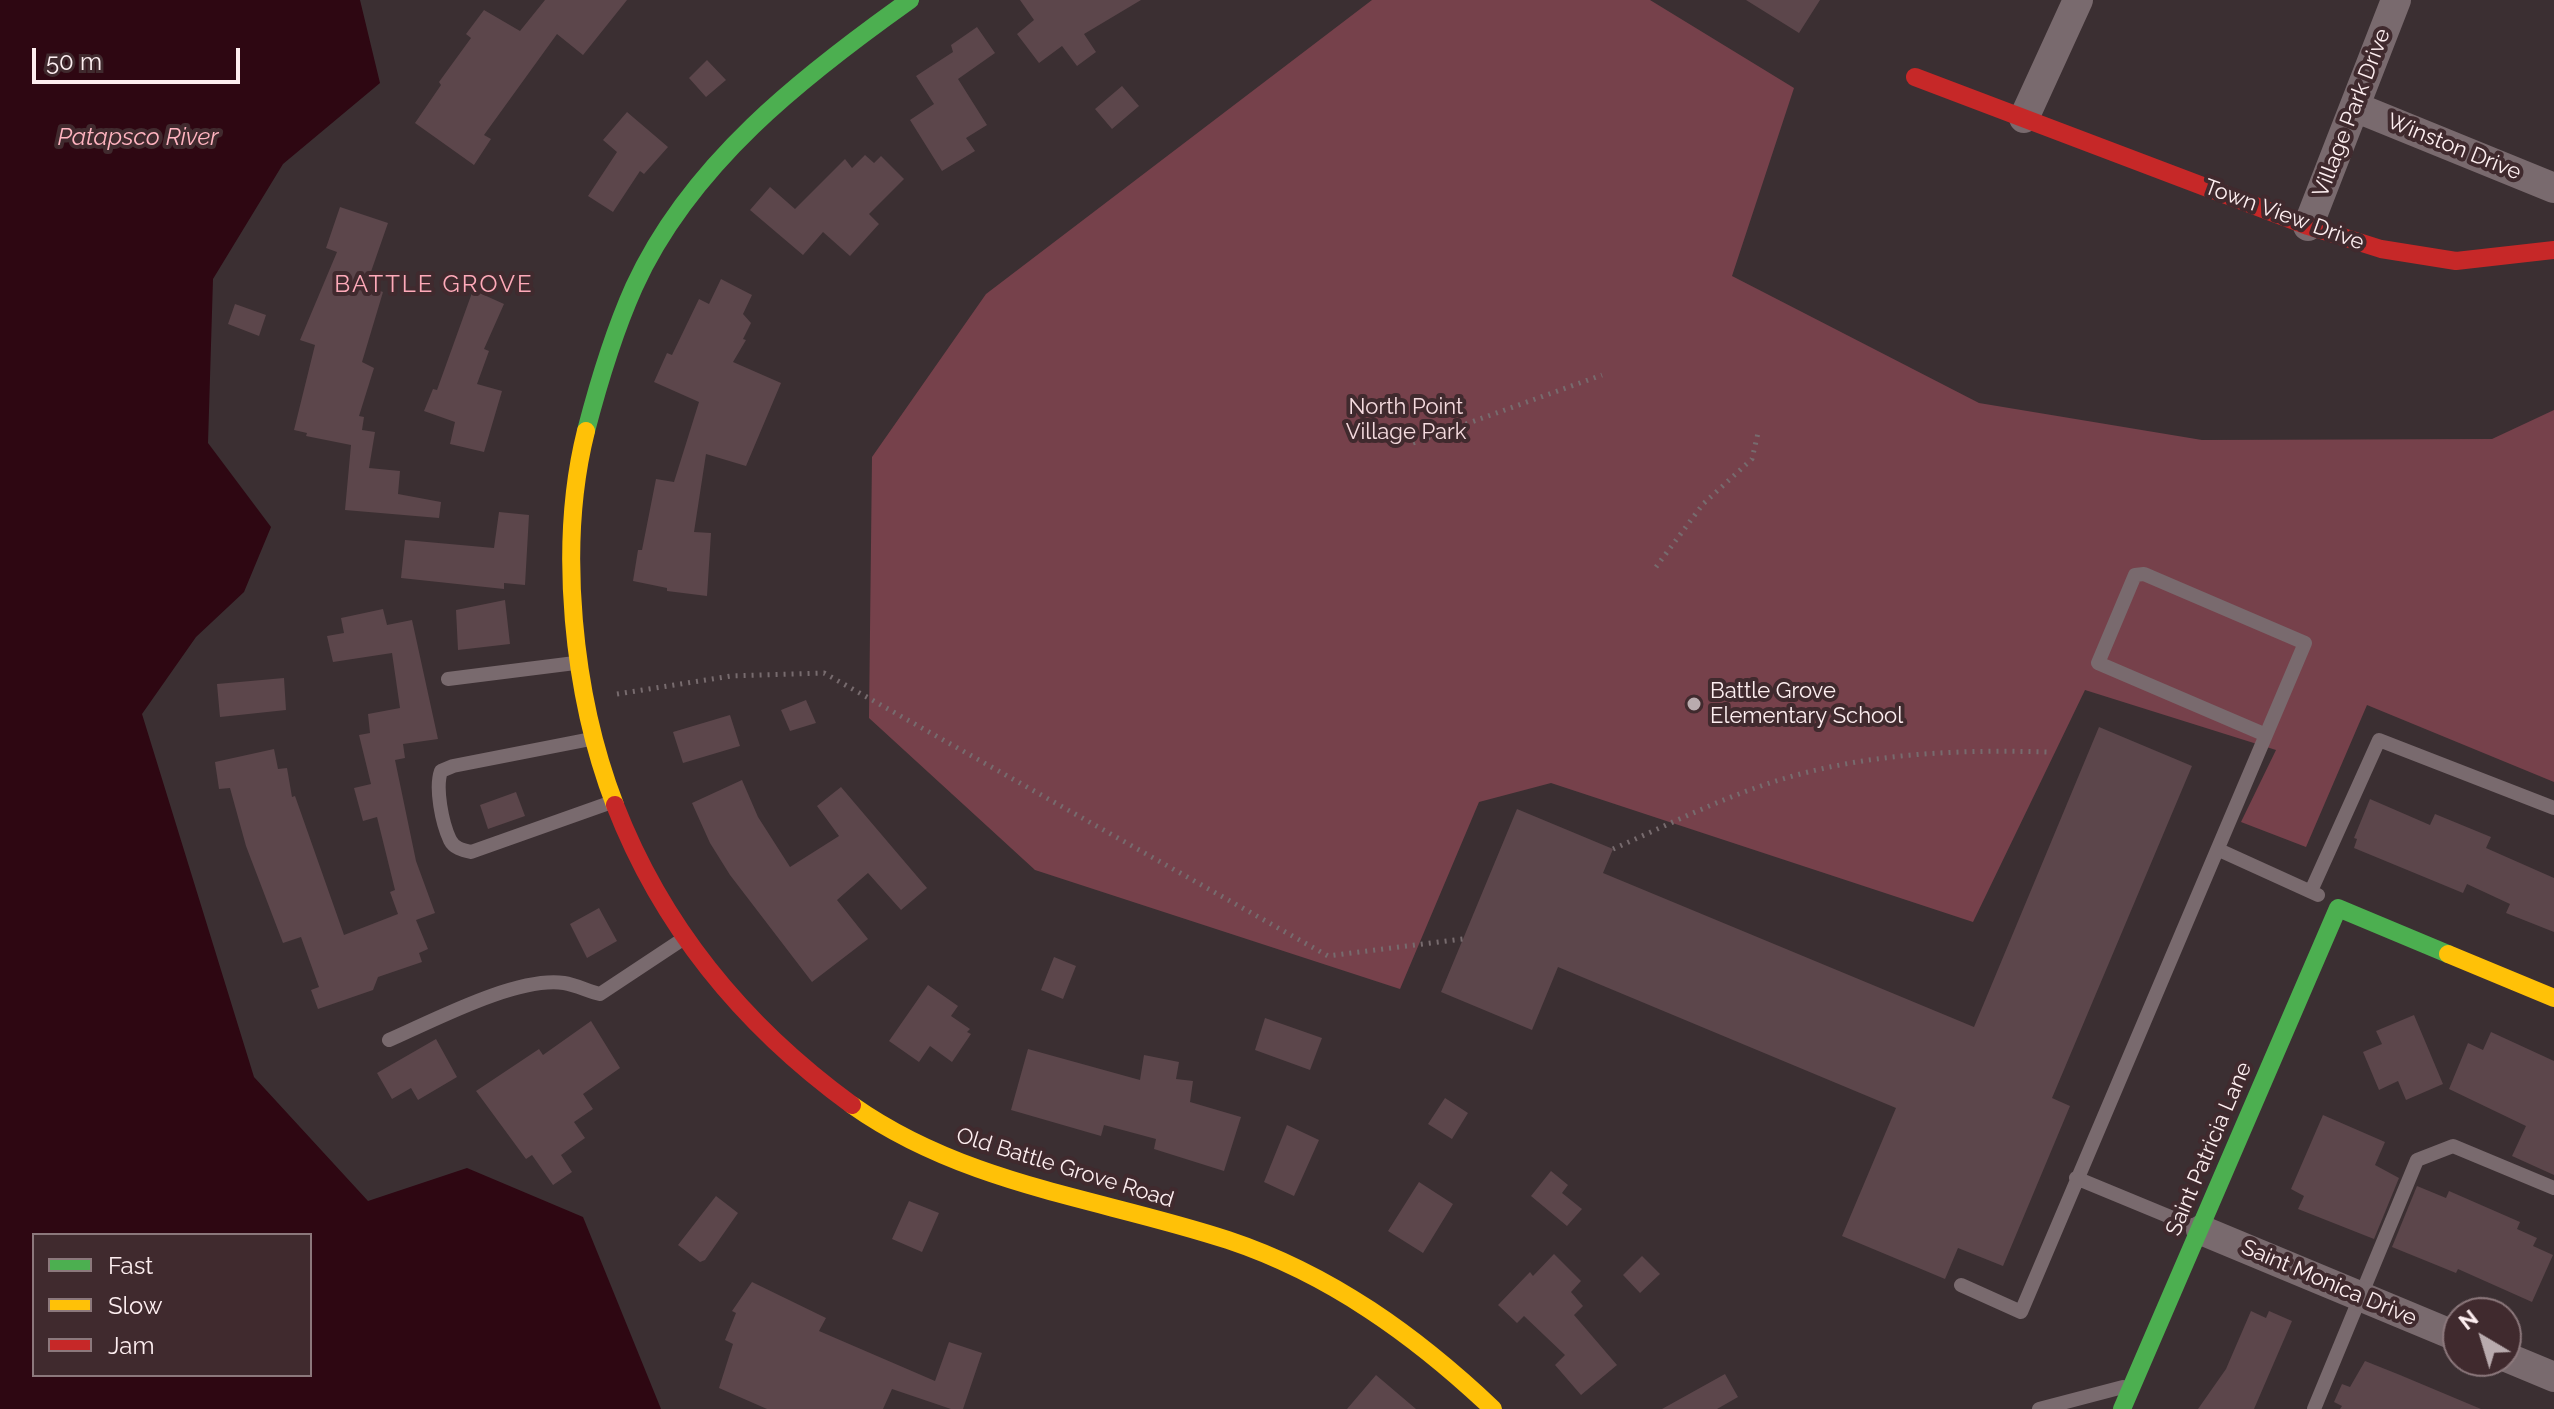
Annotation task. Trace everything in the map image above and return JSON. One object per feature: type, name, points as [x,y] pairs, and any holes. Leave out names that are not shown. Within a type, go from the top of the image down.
[{"type":"street","name":"Old Battle Grove Road","points":[[910,0],[822,64],[733,145],[678,215],[636,282],[604,361],[582,448],[571,569],[572,623],[595,738],[613,802],[658,898],[684,938],[790,1058],[828,1090],[909,1141],[973,1169],[1226,1240],[1312,1274],[1452,1369],[1493,1409]]},
{"type":"street","points":[[2024,118],[2078,0]]},
{"type":"street","name":"Village Park Drive","points":[[2308,226],[2396,0]]},
{"type":"street","name":"Town View Drive","points":[[1915,77],[2308,226],[2381,249],[2456,261],[2554,250]]},
{"type":"street","name":"Winston Drive","points":[[2355,107],[2554,188]]},
{"type":"street","points":[[2338,908],[2554,998]]},
{"type":"street","name":"Saint Patricia Lane","points":[[2122,1409],[2338,908]]},
{"type":"street","name":"Saint Monica Drive","points":[[2201,1230],[2442,1330]]},
{"type":"street","points":[[2522,1364],[2554,1377]]},
{"type":"lane","points":[[1961,1285],[2021,1312],[2076,1178],[2219,850],[2305,643],[2144,574],[2135,575],[2098,663],[2266,735]]},
{"type":"lane","points":[[448,679],[580,663]]},
{"type":"lane","points":[[595,738],[441,771],[437,782],[450,841],[460,850],[471,852],[613,802]]},
{"type":"lane","points":[[2311,891],[2379,740],[2395,743],[2554,808]]},
{"type":"lane","points":[[2219,850],[2311,891],[2338,908]]},
{"type":"lane","points":[[389,1040],[493,995],[527,987],[563,983],[600,994],[684,938]]},
{"type":"lane","points":[[2314,1409],[2417,1160],[2453,1146],[2554,1188]]},
{"type":"lane","points":[[2076,1178],[2201,1230]]},
{"type":"lane","points":[[2039,1409],[2132,1385]]},
{"type":"path","points":[[1413,443],[1602,375]]},
{"type":"path","points":[[1656,567],[1703,504],[1752,459],[1758,433]]},
{"type":"path","points":[[587,699],[731,676],[824,673],[1328,956],[1463,939]]},
{"type":"path","points":[[1613,849],[1759,786],[1860,762],[1965,749],[2047,752]]},
{"type":"green space","name":"North Point Village Park","points":[[1372,0],[1650,0],[1794,88],[1732,276],[1979,403],[2202,440],[2492,439],[2554,410],[2554,782],[2367,705],[2306,847],[2241,822],[2276,750],[2085,690],[1973,922],[1551,783],[1479,802],[1400,989],[1035,870],[869,718],[872,457],[986,294]]},
{"type":"water","name":"Patapsco River","points":[[0,0],[360,0],[380,83],[283,164],[213,279],[208,443],[271,527],[244,592],[196,637],[142,714],[254,1077],[368,1201],[467,1168],[583,1217],[661,1409],[0,1409]]},
{"type":"building","points":[[545,0],[627,0],[583,55],[557,34],[484,135],[491,139],[474,165],[415,123],[441,85],[439,82],[471,38],[466,34],[484,10],[520,31]]},
{"type":"building","points":[[1020,0],[1141,0],[1084,34],[1096,52],[1077,66],[1062,46],[1039,63],[1017,34],[1034,20]]},
{"type":"building","points":[[1746,0],[1820,0],[1799,33]]},
{"type":"building","points":[[977,27],[995,53],[958,79],[987,125],[966,138],[975,151],[942,171],[910,120],[934,104],[916,76],[953,52],[951,45]]},
{"type":"building","points":[[707,60],[726,80],[706,97],[689,78]]},
{"type":"building","points":[[1122,86],[1139,106],[1112,129],[1095,109]]},
{"type":"building","points":[[627,112],[668,147],[644,174],[640,171],[613,212],[588,196],[617,152],[603,140]]},
{"type":"building","points":[[865,155],[874,163],[881,156],[904,179],[869,214],[879,224],[850,256],[823,232],[803,255],[750,210],[770,187],[795,209],[845,159],[852,168]]},
{"type":"building","points":[[340,207],[388,223],[366,286],[383,292],[362,362],[374,368],[359,416],[364,417],[362,430],[375,432],[369,468],[400,471],[398,494],[441,502],[439,518],[345,510],[351,445],[306,436],[307,433],[294,430],[315,345],[300,340],[337,252],[326,248]]},
{"type":"building","points":[[721,279],[752,295],[743,314],[751,323],[743,339],[746,340],[733,362],[781,383],[746,466],[706,454],[694,532],[711,533],[707,596],[667,591],[667,588],[633,581],[656,479],[674,482],[699,402],[654,382],[667,353],[672,355],[699,299],[709,304]]},
{"type":"building","points":[[473,290],[504,304],[484,349],[489,351],[477,384],[502,391],[484,452],[450,444],[455,422],[424,411],[433,389],[437,390]]},
{"type":"building","points":[[235,304],[266,315],[259,336],[228,324]]},
{"type":"building","points":[[499,512],[529,515],[525,585],[504,583],[504,589],[401,578],[405,540],[494,548]]},
{"type":"building","points":[[505,600],[510,644],[458,650],[456,610]]},
{"type":"building","points":[[383,609],[387,625],[412,620],[438,739],[403,744],[405,758],[395,760],[416,861],[435,913],[416,920],[428,949],[419,953],[422,962],[378,977],[373,990],[318,1009],[311,990],[319,987],[301,937],[283,943],[246,846],[230,788],[219,789],[215,762],[274,749],[278,769],[287,768],[292,797],[295,796],[344,935],[398,914],[390,892],[395,890],[377,817],[363,821],[354,788],[371,784],[359,735],[370,733],[368,714],[400,708],[392,653],[333,662],[327,636],[344,633],[341,618]]},
{"type":"building","points":[[284,678],[286,710],[220,717],[217,684]]},
{"type":"building","points":[[806,700],[816,723],[790,731],[781,710]]},
{"type":"building","points":[[730,715],[740,746],[683,763],[673,732]]},
{"type":"building","points":[[2099,727],[2192,766],[2052,1098],[2070,1106],[2003,1266],[1958,1248],[1945,1279],[1842,1236],[1896,1108],[1558,967],[1532,1030],[1441,992],[1517,809],[1613,849],[1603,873],[1974,1027]]},
{"type":"building","points":[[742,780],[758,817],[790,867],[839,836],[817,806],[841,787],[927,888],[901,910],[868,873],[837,900],[868,939],[812,982],[730,875],[710,843],[692,803]]},
{"type":"building","points":[[516,792],[525,816],[488,829],[480,805]]},
{"type":"building","points":[[2370,799],[2430,825],[2435,814],[2491,837],[2486,848],[2554,878],[2554,932],[2506,913],[2510,904],[2467,884],[2463,893],[2354,848],[2357,839],[2354,838]]},
{"type":"building","points":[[599,908],[617,941],[587,958],[570,924]]},
{"type":"building","points":[[1054,957],[1076,966],[1063,999],[1041,990]]},
{"type":"building","points":[[928,985],[958,1006],[951,1016],[970,1029],[967,1032],[971,1034],[952,1062],[930,1046],[919,1062],[889,1041]]},
{"type":"building","points":[[2414,1015],[2443,1084],[2406,1100],[2398,1081],[2379,1090],[2363,1052],[2382,1044],[2376,1031]]},
{"type":"building","points":[[1265,1018],[1322,1038],[1310,1070],[1255,1050]]},
{"type":"building","points":[[591,1021],[620,1068],[583,1094],[593,1109],[574,1122],[585,1138],[561,1155],[572,1172],[553,1185],[532,1155],[526,1159],[476,1091],[539,1049],[543,1055]]},
{"type":"building","points":[[2491,1032],[2554,1061],[2554,1175],[2512,1156],[2526,1126],[2449,1089],[2468,1043],[2483,1050]]},
{"type":"building","points":[[436,1039],[457,1077],[418,1100],[411,1088],[392,1099],[377,1073]]},
{"type":"building","points":[[1028,1049],[1140,1080],[1144,1055],[1179,1062],[1176,1079],[1193,1081],[1190,1102],[1241,1117],[1224,1171],[1154,1149],[1156,1139],[1104,1125],[1101,1136],[1011,1110]]},
{"type":"building","points":[[1445,1098],[1468,1113],[1452,1139],[1428,1124]]},
{"type":"building","points":[[2323,1115],[2385,1142],[2375,1165],[2399,1178],[2374,1239],[2298,1209],[2304,1196],[2291,1189]]},
{"type":"building","points":[[1287,1125],[1319,1140],[1294,1196],[1264,1182]]},
{"type":"building","points":[[1551,1171],[1568,1185],[1562,1193],[1582,1209],[1567,1226],[1531,1196]]},
{"type":"building","points":[[1419,1182],[1453,1204],[1423,1253],[1388,1231]]},
{"type":"building","points":[[2417,1186],[2446,1198],[2449,1191],[2520,1222],[2517,1229],[2537,1238],[2533,1246],[2553,1255],[2532,1302],[2458,1269],[2456,1273],[2392,1247]]},
{"type":"building","points":[[716,1196],[738,1213],[705,1260],[700,1262],[678,1245]]},
{"type":"building","points":[[909,1201],[939,1213],[922,1252],[892,1239]]},
{"type":"building","points":[[1554,1254],[1581,1281],[1571,1292],[1583,1306],[1574,1315],[1617,1365],[1581,1395],[1555,1365],[1565,1355],[1524,1316],[1517,1323],[1498,1305],[1530,1272],[1533,1276]]},
{"type":"building","points":[[1642,1256],[1660,1274],[1640,1293],[1623,1275]]},
{"type":"building","points":[[752,1282],[826,1318],[819,1331],[935,1381],[949,1342],[982,1353],[963,1409],[951,1409],[892,1389],[883,1409],[767,1409],[719,1388],[733,1344],[725,1340],[736,1313],[732,1311]]},
{"type":"building","points":[[2251,1311],[2266,1318],[2269,1311],[2292,1321],[2254,1409],[2198,1409],[2226,1369]]},
{"type":"building","points":[[2365,1361],[2481,1409],[2340,1409],[2342,1406],[2334,1402],[2342,1384],[2350,1387]]},
{"type":"building","points":[[1725,1374],[1738,1397],[1717,1409],[1662,1409]]},
{"type":"building","points":[[1376,1375],[1416,1409],[1347,1409]]},
{"type":"traffic: fast","points":[[586,431],[607,358],[634,287],[658,242],[686,201],[718,162],[790,92],[910,0]]},
{"type":"traffic: fast","points":[[2122,1409],[2338,908],[2448,954]]},
{"type":"traffic: slow","points":[[586,431],[572,523],[574,620],[589,717],[615,805]]},
{"type":"traffic: slow","points":[[2448,954],[2554,998]]},
{"type":"traffic: slow","points":[[852,1105],[895,1132],[987,1172],[1180,1225],[1266,1254],[1302,1270],[1402,1332],[1493,1409]]},
{"type":"traffic: jam","points":[[1915,77],[2308,226],[2381,249],[2456,261],[2554,250]]},
{"type":"traffic: jam","points":[[615,805],[657,893],[711,972],[777,1043],[852,1105]]},
{"type":"place","name":"Battle Grove Elementary School","points":[[1694,704]]},
{"type":"district","name":"BATTLE GROVE","points":[[434,285]]}]
